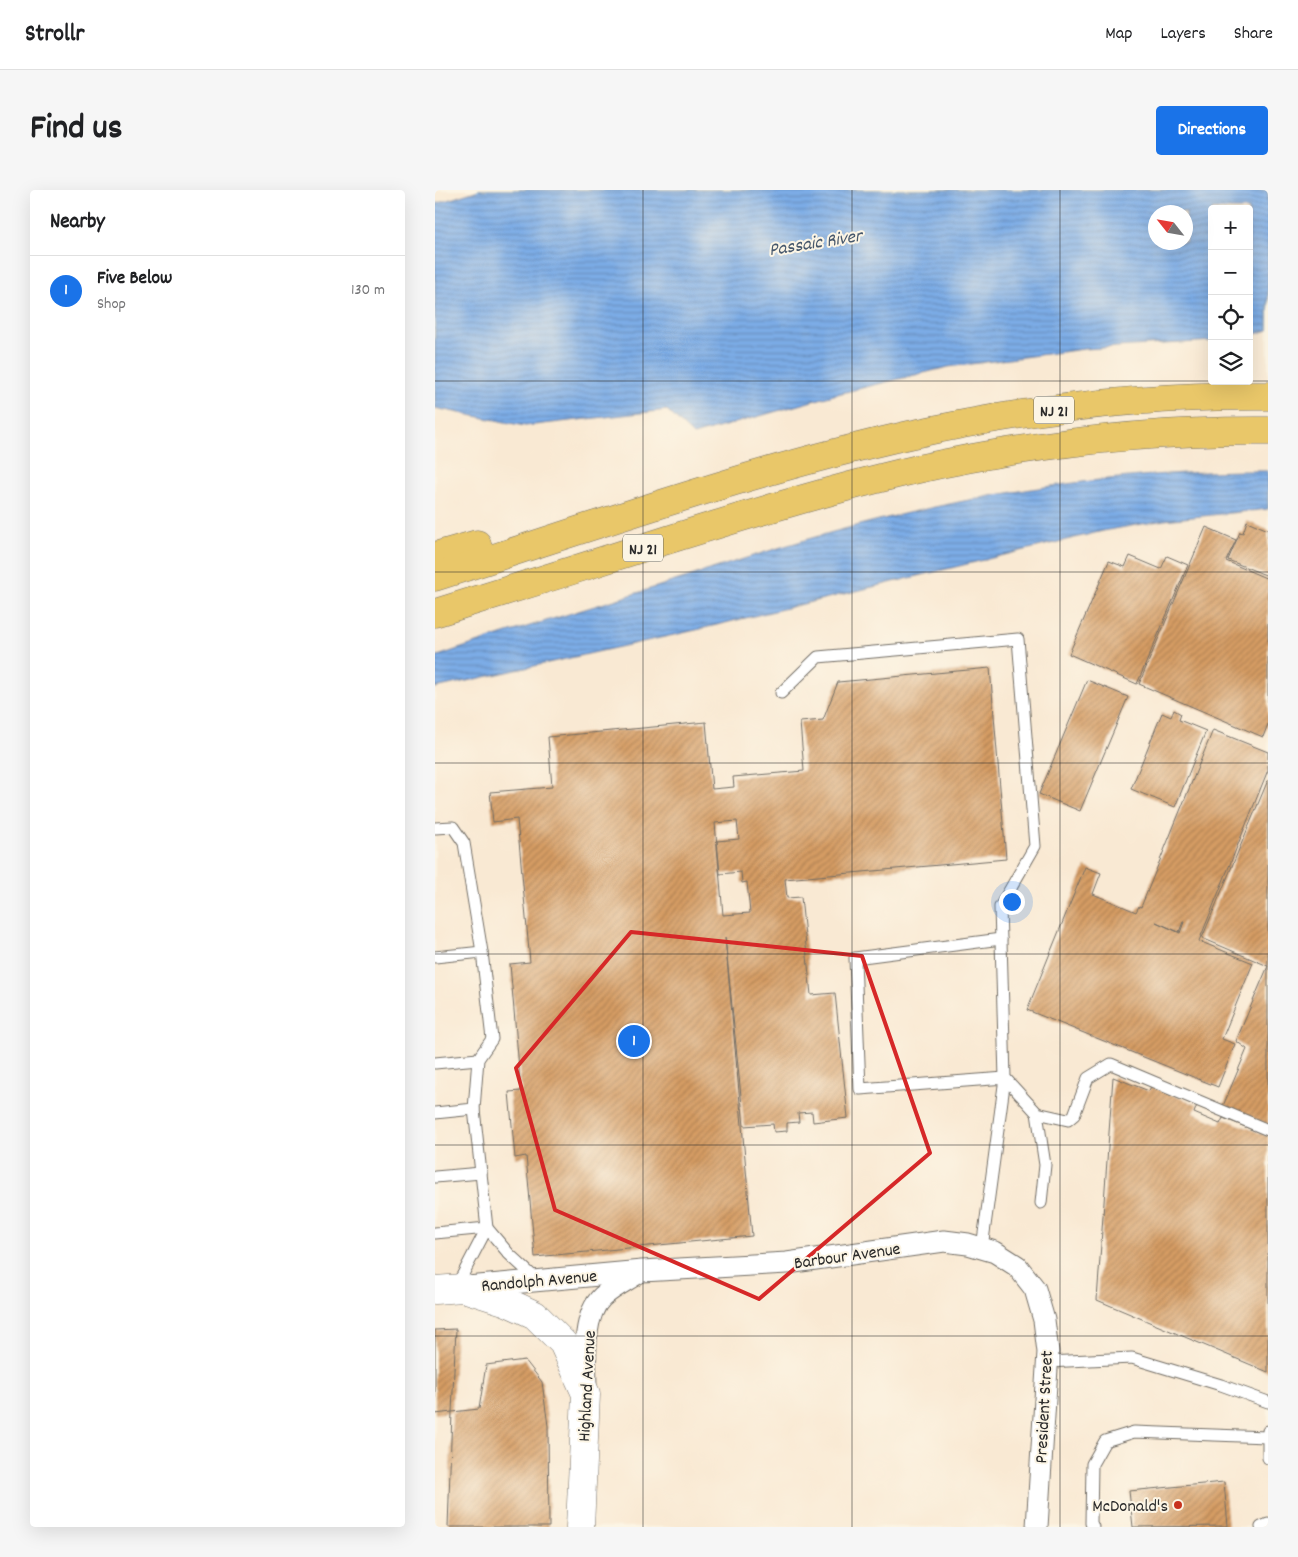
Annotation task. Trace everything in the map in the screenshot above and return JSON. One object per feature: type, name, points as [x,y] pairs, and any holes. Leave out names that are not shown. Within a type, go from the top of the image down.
[{"type":"highway","name":"NJ 21","points":[[435,577],[718,488],[843,451],[919,433],[1026,414],[1144,401],[1268,396]]},
{"type":"highway","name":"NJ 21","points":[[435,613],[728,521],[852,485],[973,458],[1040,447],[1147,436],[1268,431]]},
{"type":"highway","points":[[435,556],[603,504],[682,483],[843,451]]},
{"type":"highway","points":[[435,633],[695,548],[852,485]]},
{"type":"street","name":"Barbour Avenue","points":[[642,1271],[787,1263],[944,1242],[968,1244],[995,1252],[1017,1266],[1035,1288]]},
{"type":"street","name":"Randolph Avenue","points":[[450,1289],[642,1271]]},
{"type":"street","name":"Highland Avenue","points":[[580,1527],[587,1331],[590,1319],[601,1298],[642,1271]]},
{"type":"street","name":"President Street","points":[[1035,1288],[1044,1320],[1048,1352],[1037,1527]]},
{"type":"street","points":[[450,1289],[507,1302],[535,1316],[563,1343],[585,1394]]},
{"type":"lane","points":[[781,692],[818,658],[1018,639],[1035,846],[1000,907],[1005,1078],[982,1248]]},
{"type":"lane","points":[[435,828],[453,827],[464,843],[482,952],[492,1039],[478,1059],[474,1109],[487,1228],[463,1276],[450,1289]]},
{"type":"lane","points":[[1001,939],[855,958],[860,1089],[1005,1078]]},
{"type":"lane","points":[[435,957],[482,952]]},
{"type":"lane","points":[[435,1064],[478,1059]]},
{"type":"lane","points":[[1037,1113],[1068,1120],[1074,1115],[1088,1078],[1111,1064],[1268,1130]]},
{"type":"lane","points":[[1005,1078],[1037,1113],[1045,1165],[1041,1203]]},
{"type":"lane","points":[[435,1113],[474,1109]]},
{"type":"lane","points":[[435,1177],[481,1173]]},
{"type":"lane","points":[[435,1233],[487,1228]]},
{"type":"lane","points":[[487,1228],[509,1254],[537,1281]]},
{"type":"lane","points":[[1047,1362],[1132,1358],[1221,1385],[1268,1402]]},
{"type":"lane","points":[[1093,1527],[1091,1523],[1092,1464],[1105,1441],[1134,1432],[1267,1434],[1268,1458]]},
{"type":"lane","points":[[1261,1527],[1268,1524]]},
{"type":"highlighted area","points":[[631,932],[862,956],[930,1153],[759,1299],[555,1210],[516,1068]]},
{"type":"water","name":"Passaic River","points":[[479,190],[1268,190],[1268,330],[1253,335],[1253,205],[1208,205],[1208,341],[1084,349],[948,367],[837,394],[693,435],[667,410],[525,426],[435,408],[435,204]]},
{"type":"water","points":[[1268,471],[1268,509],[1164,520],[1103,531],[696,630],[435,688],[435,657],[836,531],[963,501],[1064,484],[1166,474]]},
{"type":"building","points":[[1247,521],[1268,530],[1268,576],[1228,560],[1240,532],[1243,533]]},
{"type":"building","points":[[1206,527],[1236,540],[1226,561],[1268,579],[1268,724],[1263,737],[1139,684]]},
{"type":"building","points":[[1130,556],[1161,569],[1167,556],[1188,565],[1137,684],[1069,654],[1109,561],[1125,567]]},
{"type":"building","points":[[990,668],[1006,859],[785,879],[787,898],[801,897],[811,995],[835,993],[848,1118],[813,1122],[812,1112],[798,1113],[799,1122],[787,1123],[787,1131],[774,1132],[773,1124],[744,1126],[725,937],[752,1236],[535,1257],[526,1156],[515,1158],[509,1092],[521,1091],[510,964],[530,962],[517,819],[493,822],[490,792],[552,787],[548,737],[706,722],[712,789],[734,787],[733,777],[804,771],[800,722],[823,720],[838,682]],"holes":[[[737,821],[739,839],[717,841],[720,874],[741,872],[742,883],[747,882],[750,913],[723,915],[715,823]]]},
{"type":"building","points":[[1087,680],[1128,697],[1080,811],[1039,794]]},
{"type":"building","points":[[1174,710],[1181,714],[1179,720],[1206,731],[1175,807],[1131,789],[1162,713],[1171,717]]},
{"type":"building","points":[[1213,730],[1268,752],[1268,770],[1199,941],[1253,963],[1222,1039],[1235,1044],[1218,1087],[1027,1010],[1085,867],[1101,873],[1093,894],[1136,912],[1139,906],[1141,907]],"holes":[[[1156,922],[1179,932],[1184,922],[1180,933]]]},
{"type":"building","points":[[1268,780],[1268,966],[1202,938]]},
{"type":"building","points":[[1268,966],[1268,1125],[1223,1106],[1247,1049],[1236,1041]]},
{"type":"building","points":[[1113,1077],[1149,1091],[1151,1086],[1197,1105],[1194,1113],[1220,1124],[1223,1118],[1268,1136],[1268,1372],[1097,1300]]},
{"type":"building","points":[[456,1329],[452,1412],[435,1414],[435,1330]]},
{"type":"building","points":[[525,1360],[542,1382],[548,1426],[549,1527],[448,1527],[452,1412],[479,1409],[486,1365]]},
{"type":"building","name":"McDonald's","points":[[1224,1482],[1228,1526],[1133,1527],[1129,1491]]},
{"type":"place","name":"Five Below","points":[[634,1041]]},
{"type":"place","name":"McDonald's","points":[[1178,1505]]}]
